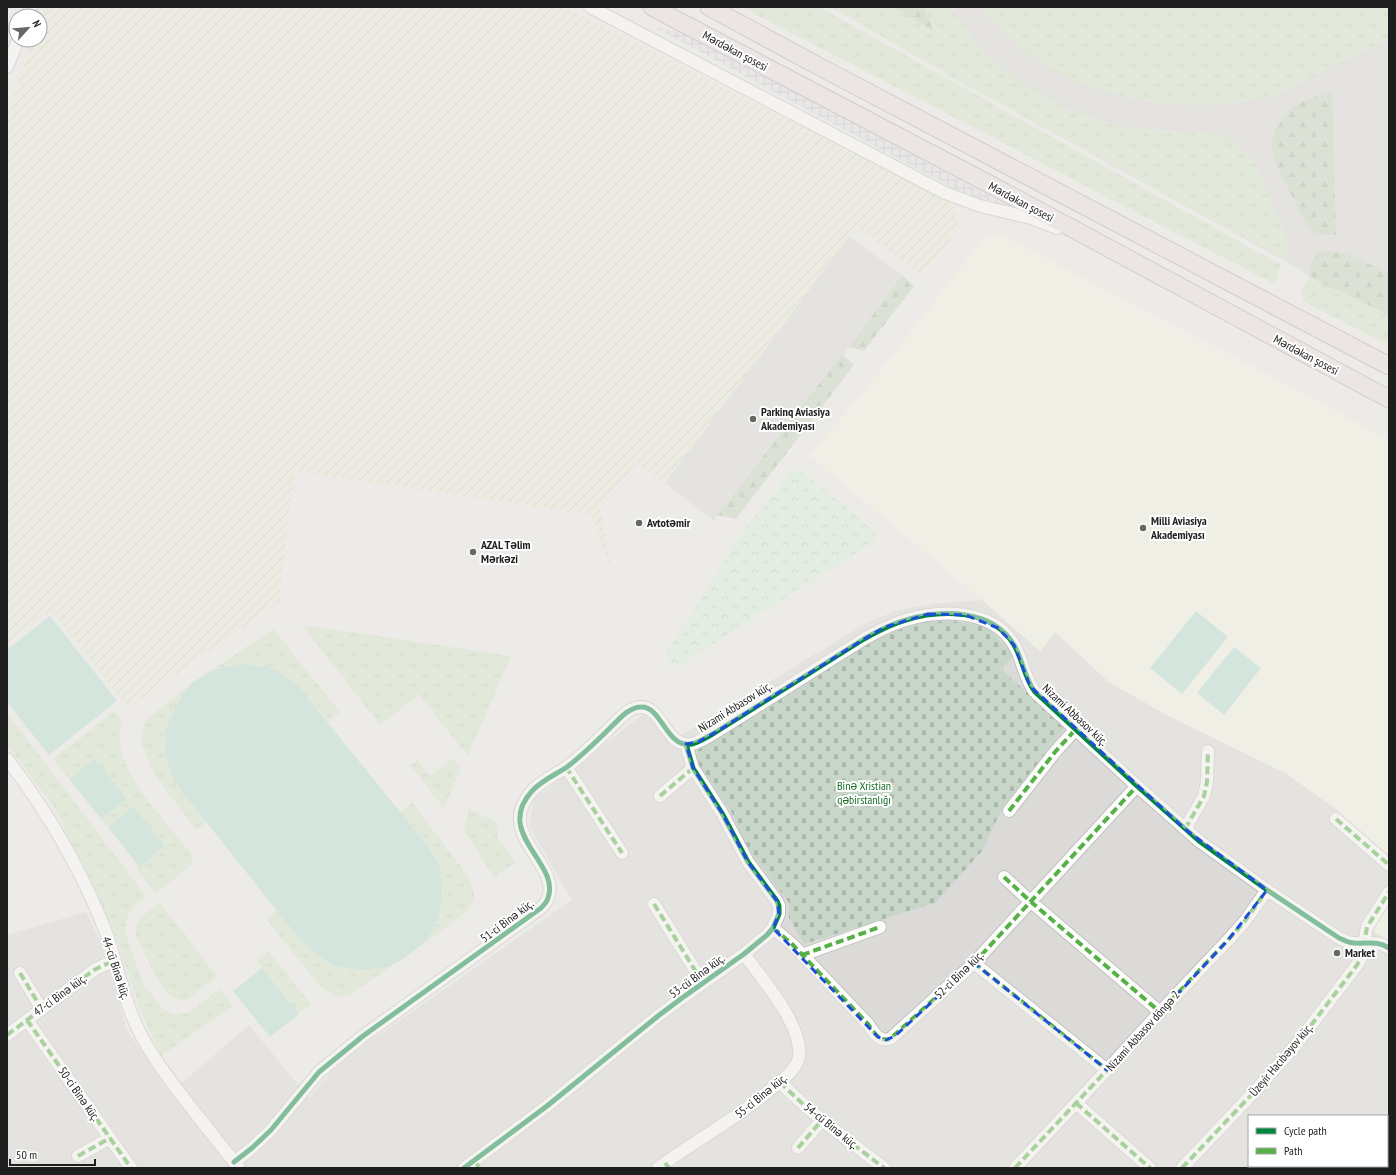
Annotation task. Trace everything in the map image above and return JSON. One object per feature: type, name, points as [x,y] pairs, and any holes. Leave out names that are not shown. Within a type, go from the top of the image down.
[{"type":"highway","name":"Mərdəkan şosesi","points":[[652,7],[1010,195],[1389,399]]},
{"type":"highway","points":[[709,7],[829,72],[1389,366]]},
{"type":"street","points":[[590,7],[945,192],[980,206],[1039,221],[1118,254]]},
{"type":"street","points":[[7,67],[15,48]]},
{"type":"street","name":"Nizami Abbasov küç.","points":[[686,744],[698,742],[716,732],[885,627],[928,614],[965,615],[990,622],[1007,635],[1014,645],[1030,686],[1075,730],[1185,829],[1267,890],[1338,938],[1348,942],[1377,943],[1389,948]]},
{"type":"street","name":"51-ci Binə küç.","points":[[237,1165],[252,1148],[272,1130],[308,1084],[335,1059],[363,1036],[541,908],[548,899],[550,890],[549,883],[546,874],[524,836],[519,817],[522,805],[534,788],[566,767],[589,749],[623,715],[632,709],[647,707],[652,711],[671,736],[678,742],[686,744]]},
{"type":"street","points":[[1009,811],[1075,730]]},
{"type":"street","name":"53-cü Binə küç.","points":[[464,1168],[477,1164],[658,1016],[744,954],[767,935],[773,928],[779,914],[777,900],[748,862],[722,813],[693,768],[687,753],[686,744]]},
{"type":"street","points":[[1185,829],[1204,796],[1207,782],[1208,751]]},
{"type":"street","name":"44-cü Binə küç.","points":[[7,759],[31,792],[61,841],[92,900],[107,936],[129,1008],[144,1041],[161,1068],[237,1165]]},
{"type":"street","points":[[566,767],[622,853]]},
{"type":"street","points":[[660,796],[693,768]]},
{"type":"street","name":"52-ci Binə küç.","points":[[773,928],[802,955],[868,1024],[878,1037],[882,1040],[890,1040],[974,963],[1137,786]]},
{"type":"street","points":[[1336,819],[1389,865]]},
{"type":"street","points":[[1004,877],[1160,1012]]},
{"type":"street","name":"Nizami Abbasov döngə 2","points":[[1017,1167],[1233,935],[1267,890]]},
{"type":"street","name":"Üzeyir Hacıbəyov küç.","points":[[1182,1168],[1256,1091],[1296,1045],[1357,965],[1362,956],[1367,927],[1389,892]]},
{"type":"street","points":[[654,904],[703,983]]},
{"type":"street","points":[[802,955],[880,927]]},
{"type":"street","name":"55-ci Binə küç.","points":[[664,1166],[747,1109],[780,1082],[792,1070],[798,1059],[800,1051],[796,1035],[782,1008],[744,954]]},
{"type":"street","name":"47-ci Binə küç.","points":[[7,1035],[41,1008],[94,970],[115,961]]},
{"type":"street","points":[[974,963],[1107,1070]]},
{"type":"street","points":[[20,973],[41,1008]]},
{"type":"street","name":"50-ci Binə küç.","points":[[27,1020],[131,1168]]},
{"type":"street","name":"54-cü Binə küç.","points":[[780,1082],[822,1120],[884,1168]]},
{"type":"street","points":[[1076,1103],[1150,1168]]},
{"type":"street","points":[[798,1148],[822,1120]]},
{"type":"street","points":[[78,1156],[110,1138]]},
{"type":"highlighted area","points":[[928,614],[965,615],[998,628],[1014,645],[1030,686],[1185,829],[1267,890],[1229,939],[1107,1070],[974,963],[895,1036],[886,1040],[878,1037],[773,928],[779,914],[777,901],[748,862],[722,813],[693,768],[687,753],[686,744],[698,742],[716,732],[864,639],[885,627]]},
{"type":"shaded area","points":[[563,7],[945,198],[955,209],[958,220],[954,235],[922,276],[857,226],[665,483],[637,463],[600,504],[613,574],[591,515],[294,471],[280,601],[128,708],[51,610],[7,644],[7,118],[29,48],[48,48],[48,8],[43,8]]},
{"type":"shaded area","points":[[831,7],[1389,7],[1389,315],[1309,277],[1299,269],[950,76]]},
{"type":"shaded area","points":[[656,28],[673,30],[693,38],[1015,210],[973,199]]},
{"type":"shaded area","name":"Milli Aviasiya Akademiyası","points":[[997,233],[1262,371],[1389,440],[1389,858],[1336,809],[1287,774],[1165,714],[1109,682],[1055,632],[1040,651],[982,600],[810,456],[896,351],[985,236]]},
{"type":"shaded area","name":"Parkinq Aviasiya Akademiyası","points":[[849,236],[902,275],[849,347],[714,521],[665,483]]},
{"type":"shaded area","points":[[982,600],[1040,651],[1055,632],[1109,682],[1165,714],[1287,774],[1336,809],[1389,858],[1389,900],[1370,929],[1389,941],[1389,1168],[7,1168],[7,935],[86,912],[103,948],[127,1030],[170,1093],[249,1025],[309,1098],[330,1073],[350,1055],[572,900],[529,826],[534,799],[646,712],[671,741],[870,621],[902,609],[930,604]]},
{"type":"shaded area","points":[[1389,900],[1389,941],[1370,929]]},
{"type":"green space","points":[[742,7],[819,7],[1281,265],[1274,284]]},
{"type":"green space","points":[[831,7],[893,7],[934,31],[924,7],[951,7],[977,44],[1019,82],[1068,109],[1121,128],[1215,133],[1232,140],[1253,157],[1286,236],[1288,251],[1287,255],[1281,257],[950,76]]},
{"type":"green space","points":[[893,7],[924,7],[934,31]]},
{"type":"green space","points":[[980,7],[1389,7],[1389,39],[1291,88],[1263,98],[1220,104],[1161,103],[1103,91],[1075,81],[1049,67],[1025,50],[1002,30]]},
{"type":"green space","points":[[1332,90],[1336,235],[1320,235],[1309,230],[1275,162],[1272,144],[1276,128],[1290,109],[1304,101]]},
{"type":"green space","points":[[1323,251],[1332,251],[1349,255],[1389,274],[1389,315],[1309,277],[1311,265],[1314,259]]},
{"type":"green space","points":[[902,275],[914,286],[864,351],[849,347]]},
{"type":"green space","points":[[1309,277],[1389,315],[1389,345],[1304,302],[1301,291]]},
{"type":"green space","points":[[842,354],[854,365],[736,519],[718,515]]},
{"type":"green space","points":[[802,470],[876,533],[872,543],[678,666],[673,666],[669,662],[667,652],[742,533],[791,471]]},
{"type":"green space","points":[[1196,611],[1228,637],[1182,694],[1150,668]]},
{"type":"green space","points":[[50,616],[117,701],[49,755],[7,702],[7,650]]},
{"type":"green space","name":"Binə Xristian qəbirstanlığı","points":[[953,621],[987,627],[1014,655],[1001,669],[1066,727],[1002,809],[982,851],[935,903],[804,944],[789,918],[789,903],[744,843],[732,813],[695,759],[698,747],[870,642],[902,629],[925,622]]},
{"type":"green space","points":[[302,625],[511,656],[468,756],[419,695],[380,725]]},
{"type":"green space","points":[[273,629],[340,712],[328,722],[299,687],[212,670]]},
{"type":"green space","points":[[1234,647],[1261,668],[1224,715],[1197,693]]},
{"type":"green space","points":[[240,664],[266,667],[283,674],[299,687],[429,848],[437,862],[440,872],[442,891],[440,910],[434,928],[423,943],[396,963],[386,967],[373,969],[347,968],[328,962],[311,950],[297,936],[175,783],[166,757],[166,729],[176,705],[191,684],[212,670]]},
{"type":"green space","points":[[191,684],[176,705],[175,783],[206,822],[196,830],[156,777],[141,744],[143,726],[148,718]]},
{"type":"green space","points":[[114,711],[122,720],[120,744],[130,772],[148,801],[190,852],[193,862],[188,868],[156,894],[137,869],[165,846],[133,807],[108,827],[101,819],[127,799],[95,759],[69,779],[53,759]]},
{"type":"green space","points":[[7,713],[146,896],[131,908],[127,918],[125,931],[143,983],[155,999],[162,1008],[173,1014],[188,1013],[220,989],[233,1006],[161,1056],[143,1017],[114,932],[53,805],[7,746]]},
{"type":"green space","points":[[453,758],[461,769],[444,808],[410,765],[417,760],[430,776]]},
{"type":"green space","points":[[95,759],[127,799],[101,819],[69,779]]},
{"type":"green space","points":[[412,802],[467,875],[473,888],[474,895],[473,902],[464,913],[448,927],[416,949],[430,935],[429,848],[400,813]]},
{"type":"green space","points":[[133,806],[165,846],[139,867],[108,827]]},
{"type":"green space","points":[[469,808],[498,823],[497,838],[516,862],[494,877],[464,831]]},
{"type":"green space","points":[[160,903],[217,976],[188,999],[177,999],[165,989],[154,973],[137,936],[136,927],[139,920]]},
{"type":"green space","points":[[276,910],[297,936],[367,970],[393,965],[348,996],[336,997],[320,986],[266,919]]},
{"type":"green space","points":[[268,951],[311,1004],[299,1014],[256,960]]},
{"type":"green space","points":[[262,968],[299,1014],[270,1037],[233,991]]},
{"type":"taxiway","points":[[1389,98],[1380,107],[1376,120],[1378,132],[1389,152]]},
{"type":"marked path","points":[[1009,811],[1055,752],[1075,730]]},
{"type":"marked path","points":[[1185,829],[1204,796],[1207,782],[1208,751]]},
{"type":"marked path","points":[[566,767],[622,853]]},
{"type":"marked path","points":[[660,796],[693,768]]},
{"type":"marked path","points":[[773,928],[792,944],[868,1024],[879,1038],[886,1040],[890,1039],[974,963],[1137,786]]},
{"type":"marked path","points":[[1336,819],[1389,865]]},
{"type":"marked path","points":[[1004,877],[1160,1012]]},
{"type":"marked path","points":[[1015,1168],[1229,939],[1245,921],[1267,890]]},
{"type":"marked path","points":[[1182,1168],[1296,1045],[1357,965],[1362,956],[1367,927],[1389,892]]},
{"type":"marked path","points":[[654,904],[703,983]]},
{"type":"marked path","points":[[802,955],[880,927]]},
{"type":"marked path","points":[[7,1035],[94,970],[115,961]]},
{"type":"marked path","points":[[974,963],[1107,1070]]},
{"type":"marked path","points":[[20,973],[41,1008]]},
{"type":"marked path","points":[[27,1020],[131,1168]]},
{"type":"marked path","points":[[780,1082],[817,1116],[884,1168]]},
{"type":"marked path","points":[[1076,1103],[1150,1168]]},
{"type":"marked path","points":[[798,1148],[822,1120]]},
{"type":"marked path","points":[[78,1156],[110,1138]]},
{"type":"marked path","points":[[475,1160],[479,1168]]},
{"type":"marked path","points":[[665,1163],[669,1168]]},
{"type":"cycle path","points":[[234,1162],[271,1130],[319,1072],[363,1036],[544,905],[548,898],[549,885],[546,873],[523,835],[520,821],[522,807],[536,787],[567,767],[626,713],[637,707],[648,709],[654,713],[676,740],[683,744],[692,744],[716,732],[869,636],[895,624],[920,616],[935,614],[965,615],[980,618],[993,624],[1005,633],[1014,645],[1020,657],[1028,681],[1035,692],[1199,841],[1267,890],[1339,938],[1350,942],[1376,943],[1389,948]]},
{"type":"cycle path","points":[[464,1168],[547,1106],[658,1016],[744,954],[767,935],[773,928],[779,914],[779,906],[777,901],[748,862],[722,813],[693,768],[686,744]]},
{"type":"place","name":"Parkinq Aviasiya Akademiyası","points":[[753,419]]},
{"type":"place","name":"Avtotəmir","points":[[639,523]]},
{"type":"place","name":"Milli Aviasiya Akademiyası","points":[[1143,528]]},
{"type":"place","name":"AZAL Təlim Mərkəzi","points":[[473,552]]},
{"type":"place","name":"Market","points":[[1337,953]]}]
